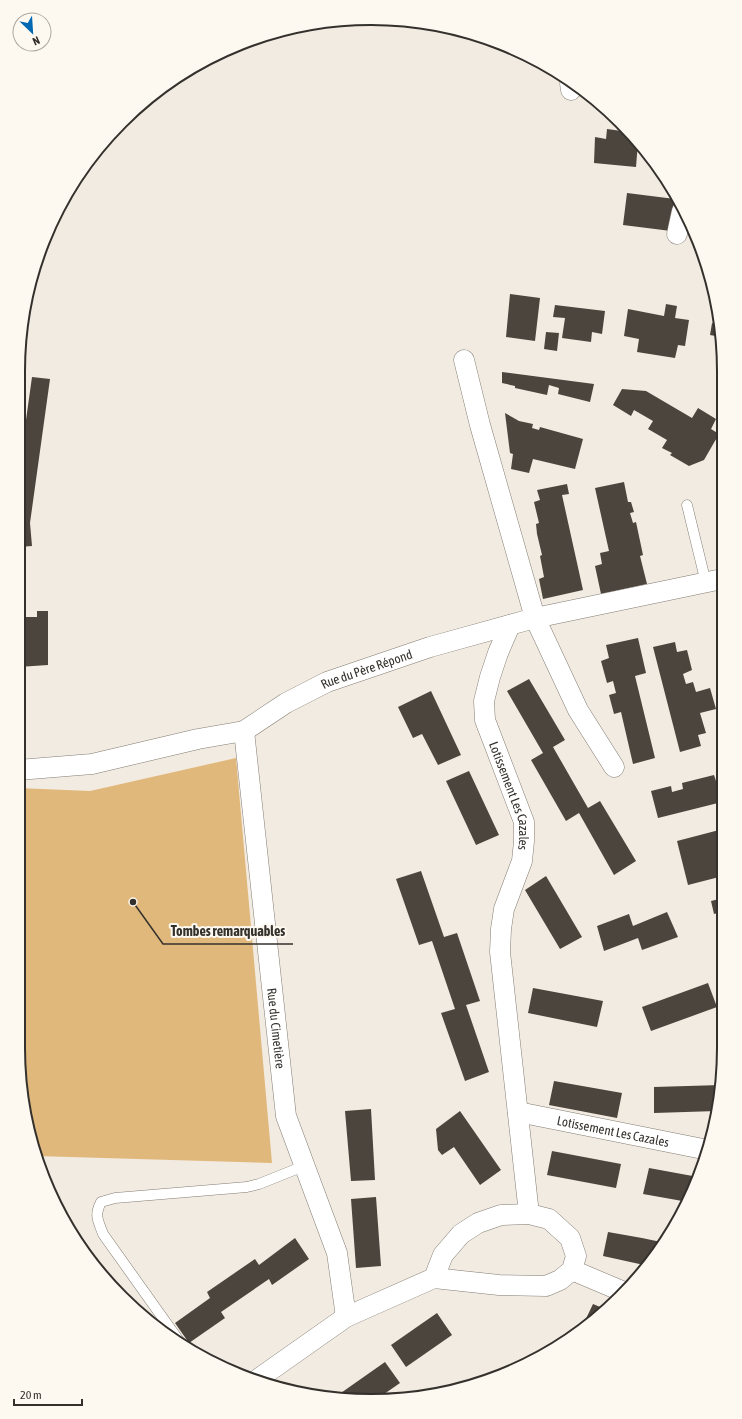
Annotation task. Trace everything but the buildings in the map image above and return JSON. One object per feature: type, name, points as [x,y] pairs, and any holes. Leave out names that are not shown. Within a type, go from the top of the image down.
[{"type":"street","points":[[677,234],[681,217]]},
{"type":"street","points":[[464,360],[482,433],[535,618],[578,710],[614,767]]},
{"type":"street","name":"Rue du Père Répond","points":[[25,769],[92,764],[198,739],[244,731],[286,703],[327,682],[430,647],[535,618],[714,581]]},
{"type":"street","name":"Lotissement Les Cazales","points":[[510,625],[498,653],[484,701],[485,720],[524,822],[522,861],[504,910],[500,952],[529,1214]]},
{"type":"street","name":"Rue du Cimetière","points":[[244,731],[286,1116],[337,1253],[346,1317]]},
{"type":"street","name":"Lotissement Les Cazales","points":[[518,1112],[702,1149]]},
{"type":"street","points":[[262,1376],[346,1317],[434,1278],[499,1285],[546,1286],[560,1280],[572,1270],[576,1256],[570,1238],[549,1219],[529,1214],[501,1215],[478,1223],[461,1234],[443,1255],[434,1278]]},
{"type":"street","points":[[572,1270],[619,1290]]},
{"type":"lane","points":[[687,505],[714,581]]},
{"type":"lane","points":[[172,1331],[103,1234],[96,1211],[101,1202],[115,1198],[247,1187],[260,1184],[304,1166]]},
{"type":"shaded area","points":[[236,758],[272,1163],[42,1156],[32,1116],[26,1071],[25,788],[90,791]]},
{"type":"place","name":"Tombes remarquables","points":[[133,902]]}]
